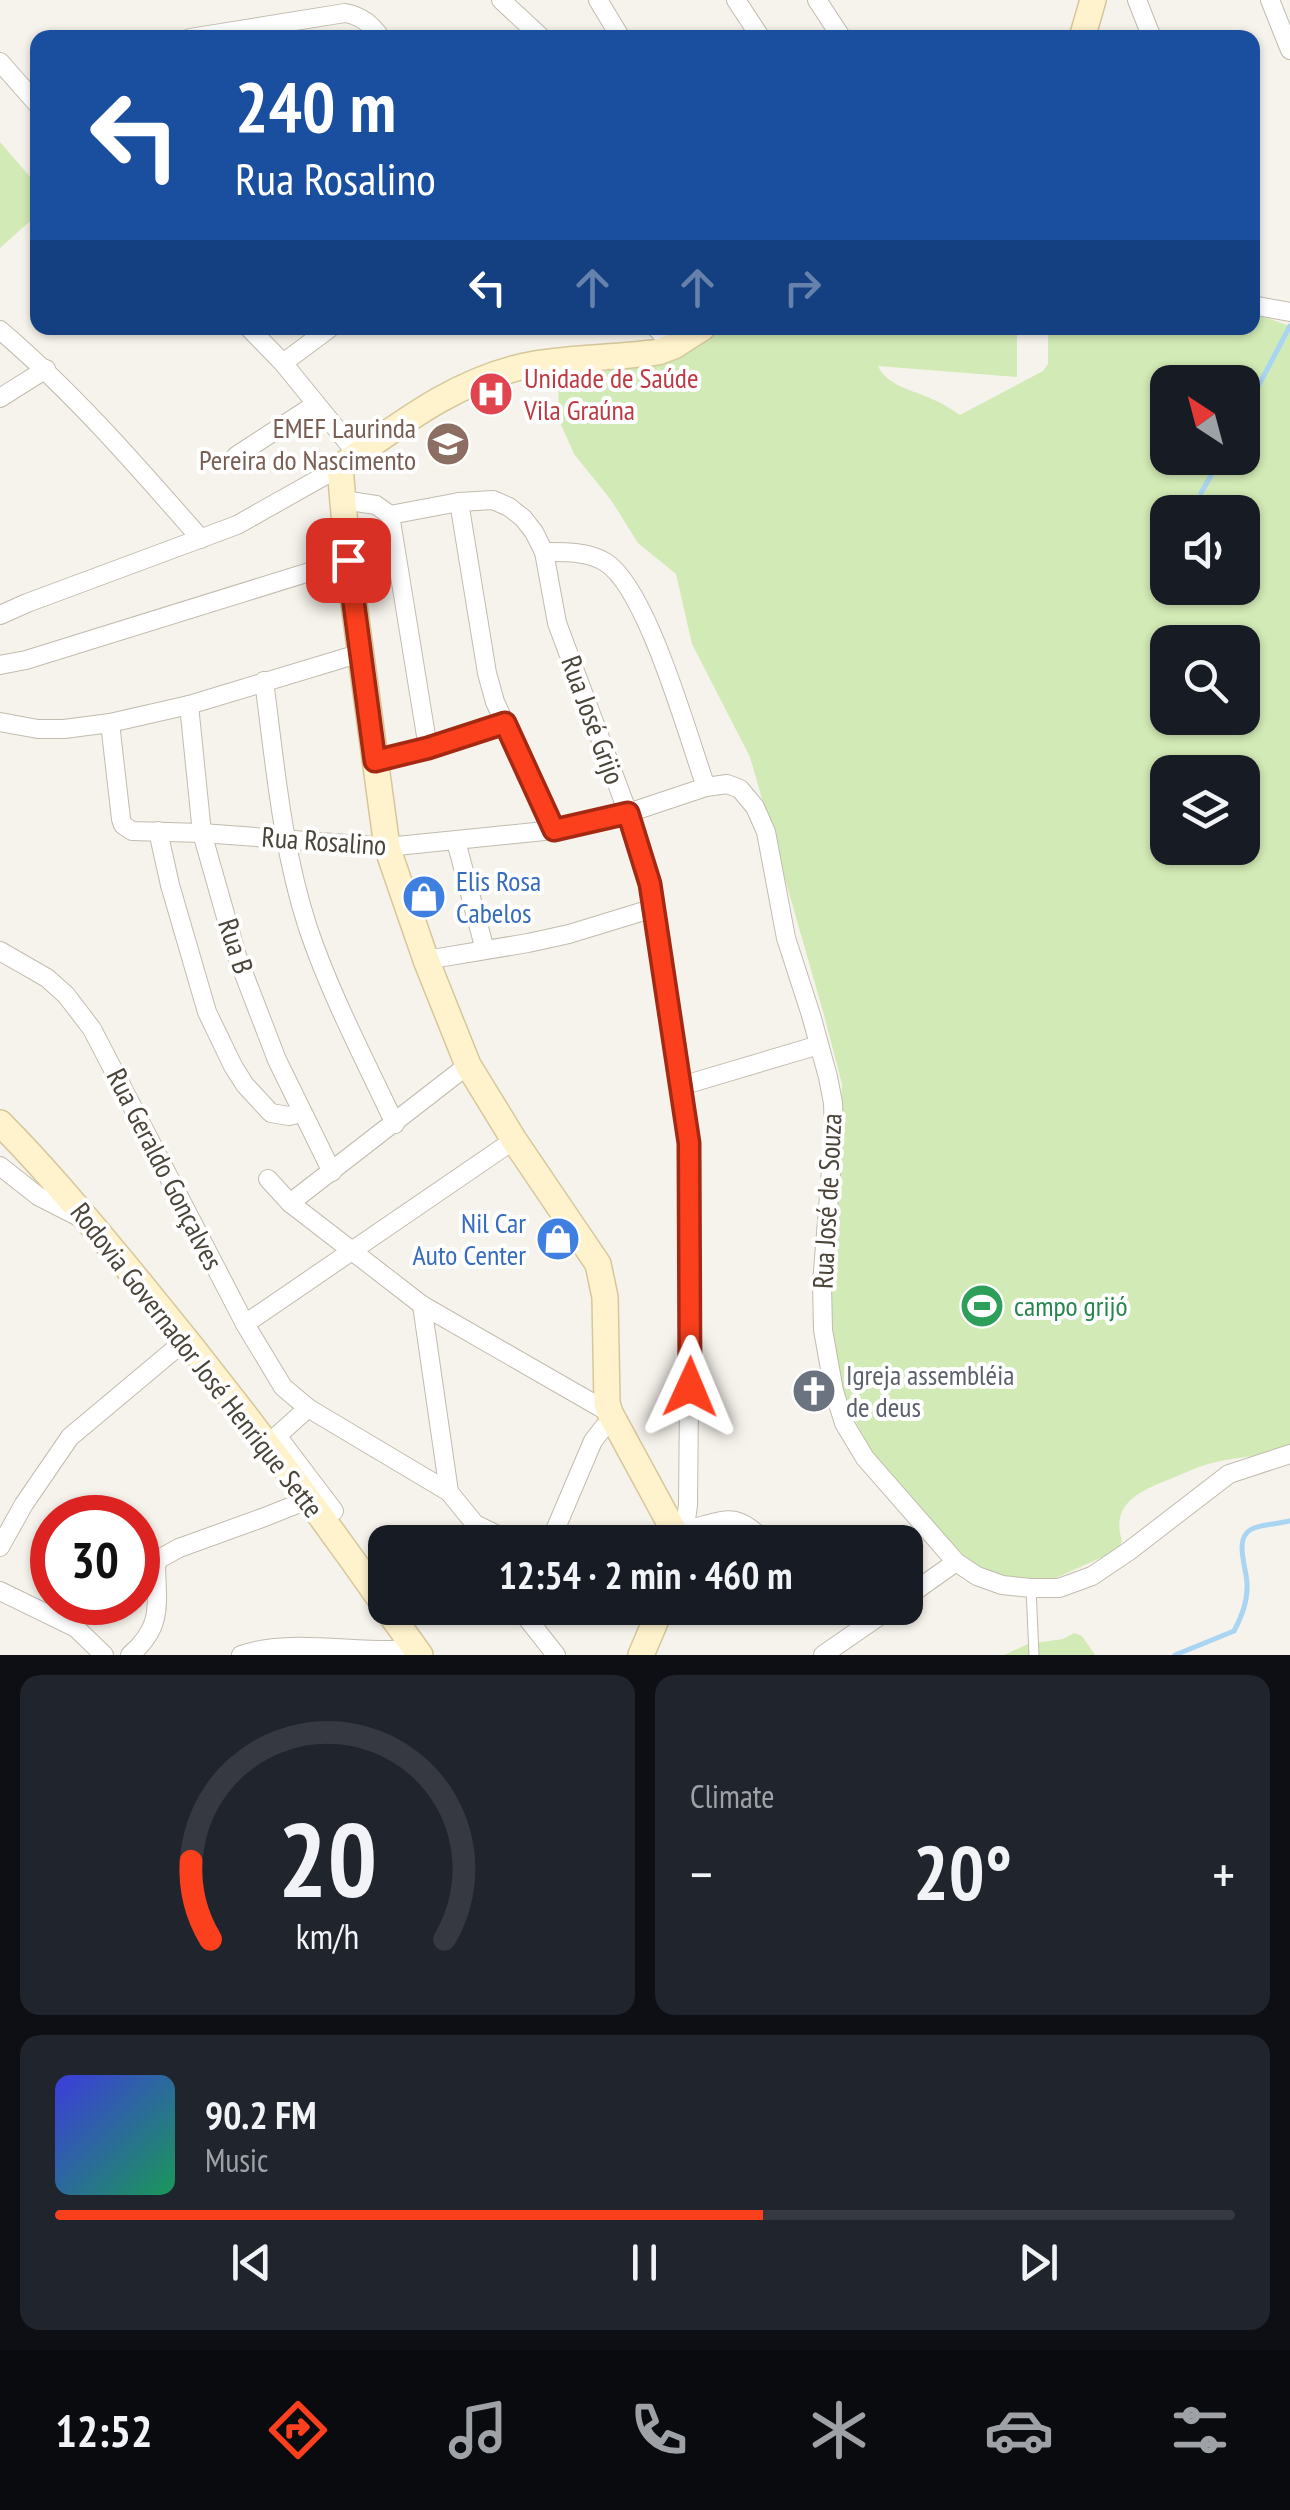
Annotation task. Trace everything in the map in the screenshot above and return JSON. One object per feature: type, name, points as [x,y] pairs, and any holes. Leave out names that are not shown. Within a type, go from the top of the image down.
[{"type":"street","points":[[598,0],[615,30]]},
{"type":"street","points":[[736,0],[756,30]]},
{"type":"street","points":[[817,0],[837,30]]},
{"type":"street","points":[[1084,30],[1093,0]]},
{"type":"street","points":[[1137,0],[1149,30]]},
{"type":"street","points":[[1270,0],[1290,50]]},
{"type":"street","points":[[504,1],[534,30]]},
{"type":"street","points":[[242,30],[345,14],[357,15],[376,30]]},
{"type":"street","points":[[0,62],[30,96]]},
{"type":"street","points":[[1260,306],[1290,312]]},
{"type":"street","points":[[0,330],[46,369],[201,539]]},
{"type":"street","points":[[256,335],[316,404],[349,461],[343,500],[348,560],[386,847],[468,1065],[598,1264],[605,1297],[607,1403],[675,1525]]},
{"type":"street","points":[[283,364],[321,335]]},
{"type":"street","points":[[0,615],[201,539],[272,506],[349,461],[442,397],[488,376],[534,364],[646,354],[665,337]]},
{"type":"street","points":[[0,398],[46,369]]},
{"type":"street","points":[[236,456],[316,404]]},
{"type":"street","points":[[343,500],[376,505],[390,514],[494,500],[510,507],[534,532],[544,552],[594,556],[621,575],[642,610],[706,787],[628,813]]},
{"type":"street","points":[[459,502],[495,702],[554,830]]},
{"type":"street","points":[[390,514],[428,748]]},
{"type":"street","name":"Rua José Grijo","points":[[544,552],[557,623],[628,813],[650,884],[681,1086],[691,1192],[683,1525]]},
{"type":"street","points":[[0,665],[348,560]]},
{"type":"street","points":[[0,722],[38,729],[110,722],[188,705],[361,654]]},
{"type":"street","points":[[264,681],[285,839],[307,925],[394,1124]]},
{"type":"street","name":"Rua B","points":[[188,705],[202,833],[237,956],[277,1060],[332,1172]]},
{"type":"street","name":"Rua Rosalino","points":[[110,722],[123,824],[132,831],[386,847],[554,830],[628,813]]},
{"type":"street","points":[[375,761],[505,723]]},
{"type":"street","name":"Rua José de Souza","points":[[706,787],[727,784],[740,790],[756,807],[766,832],[786,938],[820,1045],[833,1103],[821,1305],[834,1392],[844,1423],[865,1458],[956,1562]]},
{"type":"street","points":[[158,831],[206,1012],[232,1066],[271,1113],[289,1116],[302,1112]]},
{"type":"street","points":[[456,841],[486,950]]},
{"type":"street","points":[[426,960],[528,944],[654,908]]},
{"type":"street","name":"Rua Geraldo Gonçalves","points":[[0,951],[47,978],[92,1029],[245,1324],[283,1387],[308,1408],[450,1492]]},
{"type":"street","points":[[681,1086],[820,1045]]},
{"type":"street","points":[[290,1203],[468,1065]]},
{"type":"street","name":"Rodovia Governador José Henrique Sette","points":[[0,1123],[274,1442],[368,1581]]},
{"type":"street","points":[[245,1324],[514,1140]]},
{"type":"street","points":[[0,1166],[38,1196],[88,1222]]},
{"type":"street","points":[[268,1179],[290,1203],[422,1305],[612,1418]]},
{"type":"street","points":[[422,1305],[450,1492],[475,1524]]},
{"type":"street","points":[[0,1547],[70,1437],[187,1340]]},
{"type":"street","points":[[308,1408],[274,1442],[334,1511]]},
{"type":"street","points":[[557,1525],[593,1441],[612,1418]]},
{"type":"street","points":[[923,1585],[956,1562],[1002,1586],[1059,1588],[1092,1576],[1229,1474],[1290,1454]]},
{"type":"street","points":[[130,1655],[150,1634],[157,1619],[159,1559],[310,1498]]},
{"type":"street","points":[[717,1525],[730,1520],[747,1525]]},
{"type":"street","points":[[0,1591],[76,1628],[104,1655]]},
{"type":"street","name":"Rodovia Governador José Henrique Sette","points":[[399,1625],[418,1652]]},
{"type":"street","points":[[531,1625],[551,1650]]},
{"type":"street","points":[[641,1655],[652,1625]]},
{"type":"street","points":[[823,1655],[866,1625]]},
{"type":"street","points":[[241,1655],[267,1648],[418,1652]]},
{"type":"lane","points":[[1032,1588],[1034,1655]]},
{"type":"green space","points":[[0,142],[30,177],[30,221],[0,248]]},
{"type":"green space","points":[[1260,315],[1290,326],[1290,1449],[1207,1464],[1152,1486],[1125,1506],[1118,1550],[1049,1581],[991,1573],[973,1565],[923,1520],[886,1475],[837,1386],[828,1338],[837,1231],[842,1084],[824,1015],[750,757],[692,644],[676,574],[638,543],[611,500],[574,454],[559,420],[558,375],[706,335],[1017,335],[1017,377],[878,366],[894,383],[960,415],[1043,371],[1048,364],[1048,335],[1260,335]]},
{"type":"green space","points":[[1074,1633],[1082,1636],[1095,1655],[1004,1655],[1028,1644],[1063,1639]]},
{"type":"waterway","points":[[1260,383],[1290,326]]},
{"type":"waterway","points":[[1201,493],[1211,475]]},
{"type":"waterway","points":[[1175,1655],[1234,1631],[1246,1596],[1242,1548],[1245,1535],[1259,1526],[1290,1521]]},
{"type":"place","name":"Unidade de Saúde Vila Graúna","points":[[491,394]]},
{"type":"place","name":"EMEF Laurinda Pereira do Nascimento","points":[[448,444]]},
{"type":"place","name":"Elis Rosa Cabelos","points":[[424,897]]},
{"type":"place","name":"Nil Car Auto Center","points":[[558,1239]]},
{"type":"place","name":"campo grijó","points":[[982,1306]]},
{"type":"place","name":"Igreja assembléia de deus","points":[[814,1391]]},
{"type":"route","points":[[348,560],[375,761],[505,723],[554,830],[628,813],[650,884],[689,1143],[690,1387]]}]
